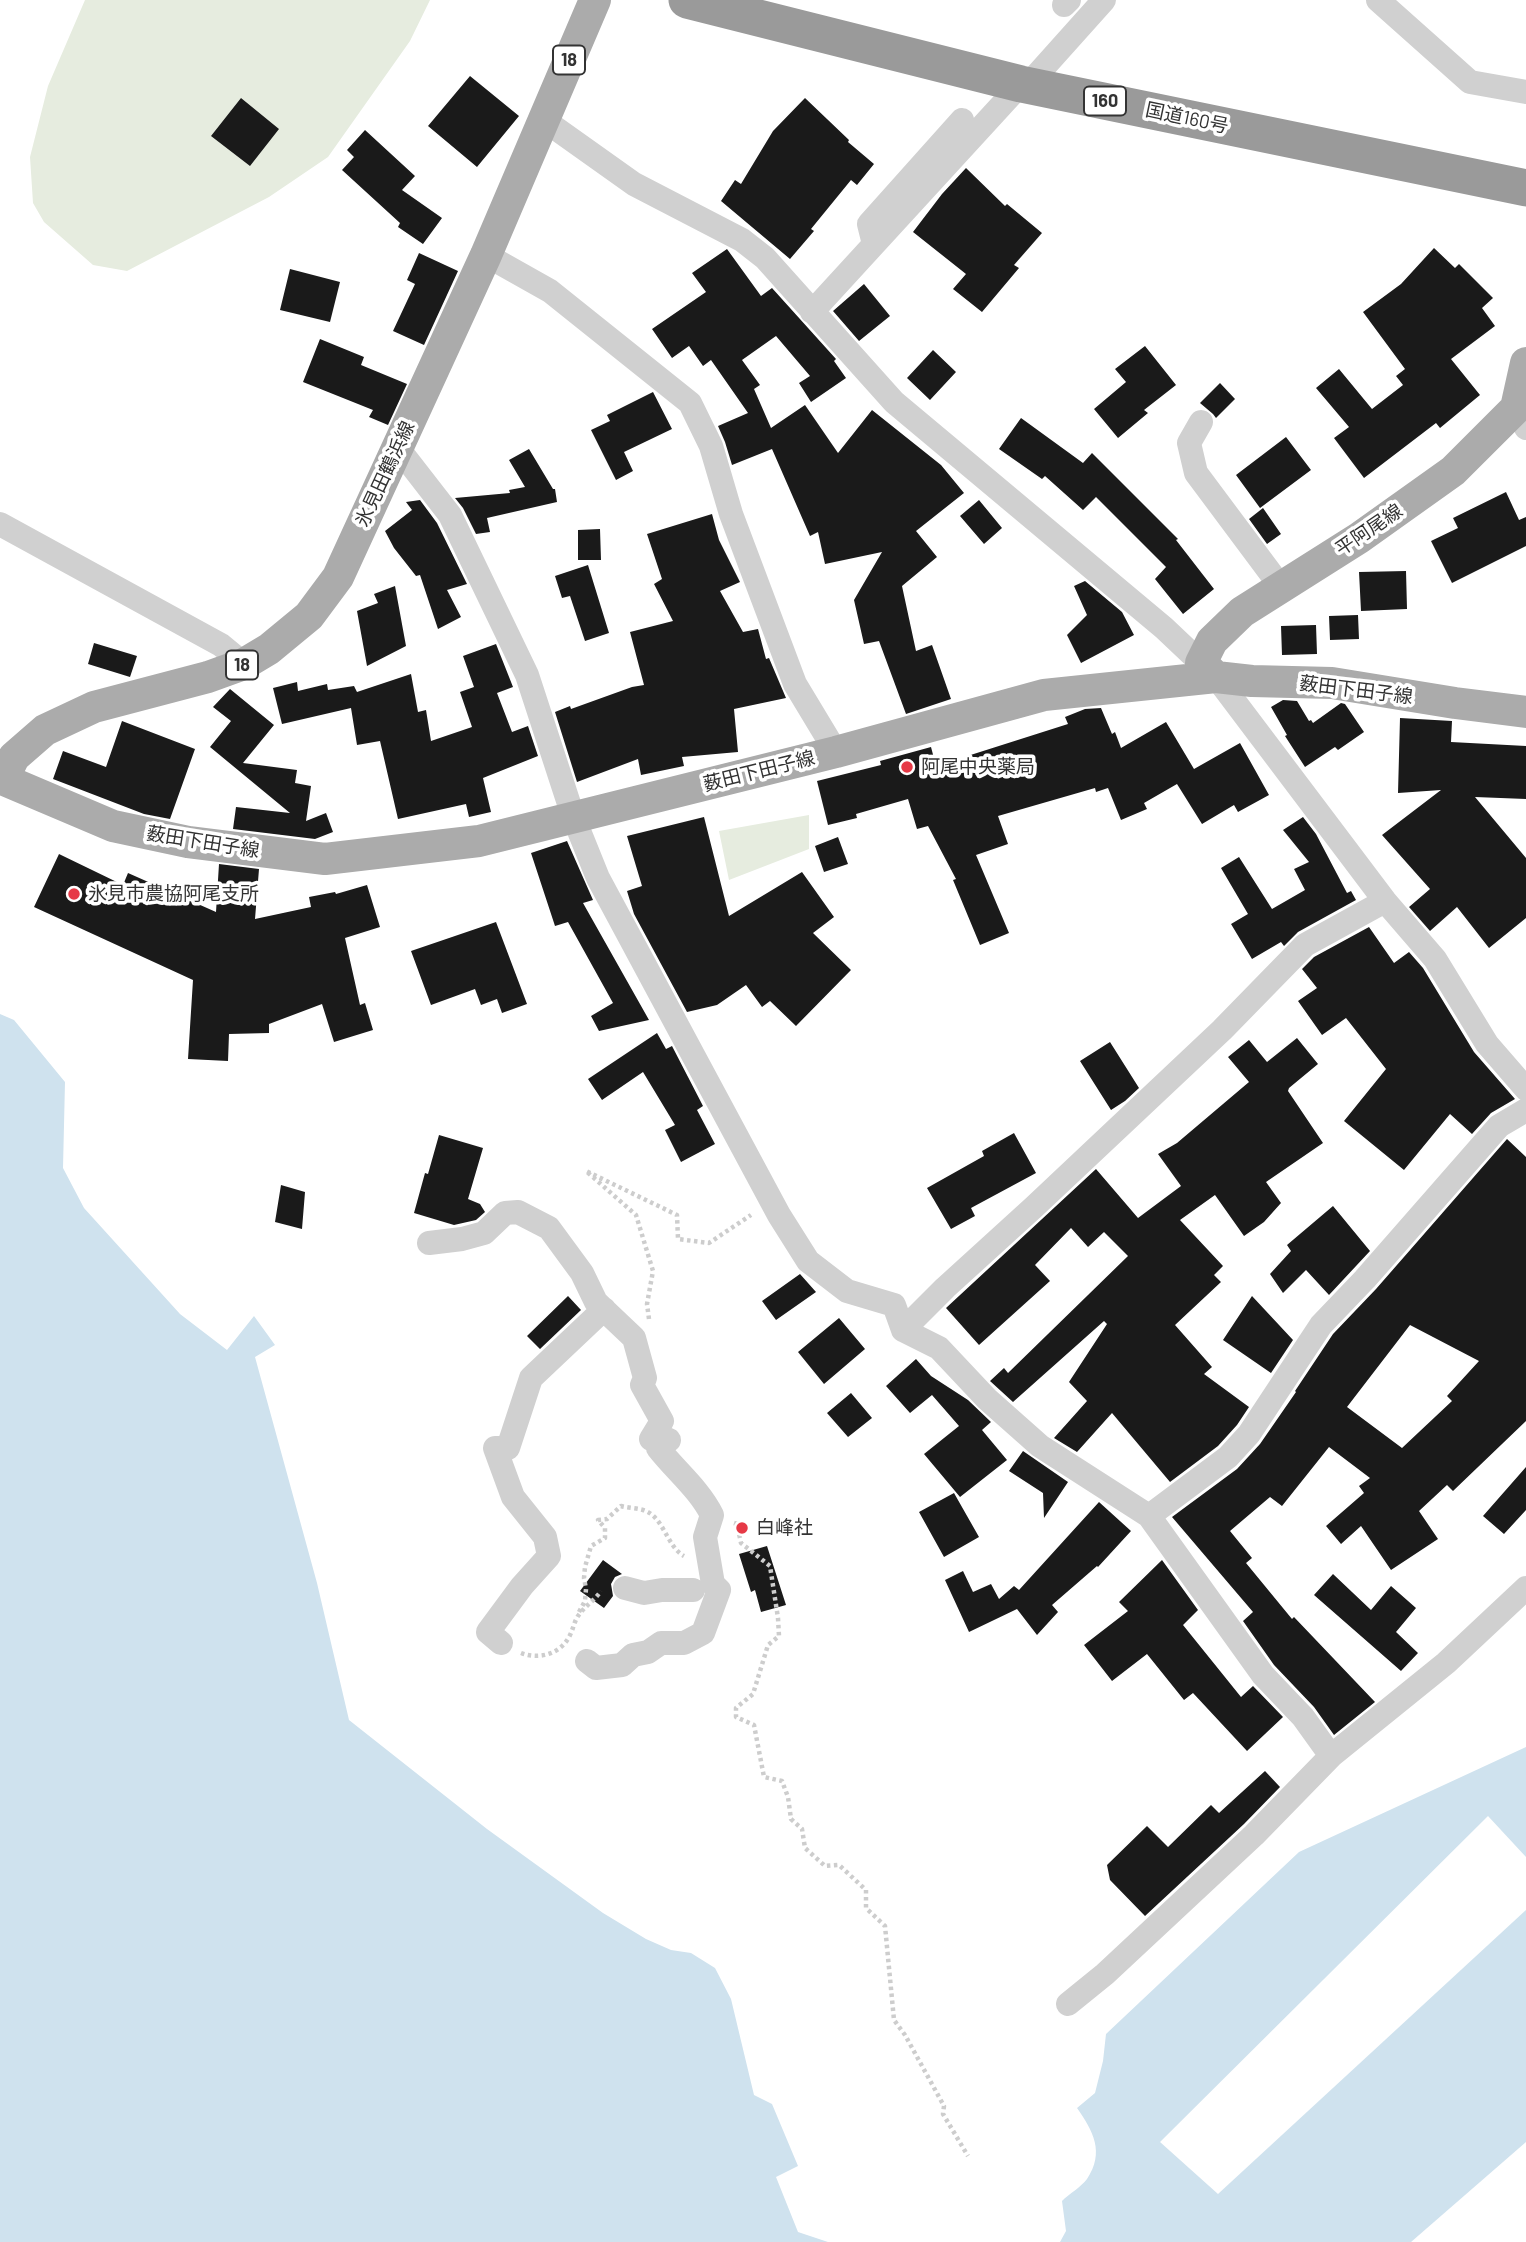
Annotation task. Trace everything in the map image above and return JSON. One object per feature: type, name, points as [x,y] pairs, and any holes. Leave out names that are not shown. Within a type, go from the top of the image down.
[{"type":"highway","name":"国道160号","points":[[687,0],[1024,85],[1526,188]]},
{"type":"main road","name":"氷見田鶴浜線","points":[[1,778],[14,757],[45,730],[94,707],[208,677],[244,664],[269,649],[309,616],[338,577],[398,448],[486,255],[595,0]]},
{"type":"main road","name":"平阿尾線","points":[[1209,670],[1212,641],[1242,612],[1359,538],[1454,471],[1521,418],[1526,363]]},
{"type":"main road","name":"薮田下田子線","points":[[1,778],[113,826],[188,842],[325,859],[479,841],[836,752],[1044,695],[1209,670],[1252,681],[1332,683],[1526,712]]},
{"type":"street","points":[[812,312],[1104,0]]},
{"type":"street","points":[[1378,0],[1470,82],[1526,92]]},
{"type":"street","points":[[544,120],[634,184],[742,240],[765,258],[894,402],[1164,628],[1209,670],[1385,901],[1436,959],[1487,1044],[1526,1089]]},
{"type":"street","points":[[874,244],[869,224],[962,120]]},
{"type":"street","points":[[486,255],[550,291],[690,403],[711,446],[731,514],[795,684],[836,752]]},
{"type":"street","points":[[1201,422],[1189,443],[1196,473],[1281,587]]},
{"type":"street","points":[[398,448],[450,515],[521,663],[543,719],[573,816],[598,878],[779,1215],[808,1261],[847,1291],[894,1305],[903,1330],[939,1348],[987,1399],[1040,1446],[1149,1516],[1262,1675],[1303,1717],[1331,1756]]},
{"type":"street","points":[[0,524],[221,645],[244,664]]},
{"type":"street","points":[[903,1330],[1222,1030],[1306,945],[1385,901]]},
{"type":"street","points":[[1149,1516],[1228,1457],[1249,1434],[1321,1325],[1365,1279],[1499,1126],[1526,1110]]},
{"type":"street","points":[[429,1243],[484,1233],[505,1213],[518,1212],[549,1228],[582,1273],[596,1302],[634,1338],[645,1378],[642,1385],[662,1421],[651,1438],[669,1440],[658,1448],[704,1499],[712,1515],[705,1537],[713,1584],[719,1590],[703,1633],[684,1643],[661,1643],[649,1652],[633,1655],[622,1665],[596,1668],[587,1661]]},
{"type":"street","points":[[501,1643],[488,1632],[522,1586],[549,1556],[544,1537],[513,1497],[495,1448],[508,1448],[531,1378],[604,1309]]},
{"type":"street","points":[[625,1588],[644,1593],[693,1590]]},
{"type":"street","points":[[1068,2004],[1105,1974],[1254,1835],[1331,1756],[1446,1663],[1526,1588]]},
{"type":"path","points":[[649,1326],[647,1304],[653,1271],[636,1215],[586,1171],[677,1215],[678,1239],[709,1243],[751,1215],[779,1215]]},
{"type":"path","points":[[578,1616],[585,1601],[585,1567],[592,1546],[605,1538],[605,1528],[598,1520],[607,1519],[621,1506],[645,1511],[653,1516],[672,1545],[688,1558]]},
{"type":"path","points":[[729,1520],[737,1524],[741,1543],[770,1566],[779,1636],[768,1645],[754,1695],[736,1708],[736,1717],[754,1725],[764,1777],[782,1781],[788,1797],[791,1819],[802,1829],[805,1848],[825,1866],[839,1865],[866,1890],[866,1908],[885,1926],[894,2020],[944,2106],[943,2114],[968,2157]]},
{"type":"shaded area","points":[[85,0],[430,0],[410,41],[328,157],[269,197],[127,271],[93,265],[44,222],[33,203],[30,157],[48,86]]},
{"type":"shaded area","points":[[809,815],[809,849],[729,880],[719,831]]},
{"type":"water","points":[[0,1014],[14,1020],[65,1082],[63,1168],[84,1208],[180,1314],[227,1350],[254,1316],[275,1345],[255,1357],[317,1583],[349,1720],[487,1829],[603,1913],[646,1939],[671,1950],[691,1953],[715,1968],[731,1999],[754,2095],[772,2104],[798,2166],[776,2177],[798,2232],[828,2242],[0,2242]]},
{"type":"water","points":[[1526,1747],[1526,2242],[1060,2242],[1066,2231],[1062,2201],[1087,2179],[1095,2160],[1092,2133],[1077,2108],[1095,2093],[1106,2034],[1299,1852]]},
{"type":"pier","points":[[1488,1816],[1526,1857],[1526,1910],[1218,2194],[1160,2142]]},
{"type":"pier","points":[[1526,2142],[1526,2242],[1411,2242]]},
{"type":"building","points":[[470,76],[519,116],[477,167],[428,126]]},
{"type":"building","points":[[241,98],[279,129],[250,166],[211,136]]},
{"type":"building","points":[[805,98],[874,164],[857,185],[851,180],[790,259],[721,201],[735,180],[741,184],[773,131]]},
{"type":"building","points":[[365,130],[415,176],[402,190],[442,218],[423,244],[398,227],[400,223],[342,170],[354,157],[347,150]]},
{"type":"building","points":[[966,168],[1005,206],[1007,204],[1042,233],[1014,265],[1019,268],[982,312],[953,289],[966,274],[913,232]]},
{"type":"building","points":[[1434,248],[1455,268],[1459,264],[1493,298],[1482,308],[1495,326],[1451,359],[1480,395],[1440,428],[1436,423],[1364,478],[1334,438],[1349,427],[1316,388],[1339,369],[1372,409],[1403,385],[1396,376],[1405,369],[1363,312],[1401,284]]},
{"type":"building","points":[[727,249],[761,296],[772,288],[836,359],[834,361],[846,378],[811,402],[799,383],[810,376],[776,336],[742,360],[760,385],[754,389],[771,428],[805,405],[838,453],[872,410],[941,465],[964,493],[916,531],[937,557],[902,586],[916,651],[932,645],[951,699],[906,714],[879,641],[864,644],[854,600],[882,552],[825,564],[818,532],[810,536],[772,449],[732,465],[718,426],[748,413],[711,360],[703,366],[689,346],[672,358],[652,329],[706,292],[692,273]]},
{"type":"building","points":[[419,253],[458,271],[424,345],[393,331],[415,284],[407,280]]},
{"type":"building","points":[[290,269],[340,282],[330,322],[280,310]]},
{"type":"building","points":[[864,284],[890,316],[859,341],[833,311]]},
{"type":"building","points":[[320,339],[364,357],[361,365],[407,384],[388,425],[369,417],[373,410],[303,382]]},
{"type":"building","points":[[1145,346],[1176,385],[1144,410],[1148,413],[1118,438],[1094,409],[1126,382],[1115,369]]},
{"type":"building","points":[[933,350],[956,372],[930,400],[907,378]]},
{"type":"building","points":[[1220,383],[1235,399],[1216,418],[1200,403]]},
{"type":"building","points":[[653,392],[672,429],[624,452],[633,471],[616,480],[591,430],[610,421],[607,415]]},
{"type":"building","points":[[1021,418],[1083,463],[1092,453],[1178,539],[1176,540],[1214,589],[1183,614],[1155,579],[1166,567],[1096,497],[1083,510],[1045,476],[1042,479],[999,449]]},
{"type":"building","points":[[1286,437],[1311,470],[1260,508],[1236,475]]},
{"type":"building","points":[[529,449],[555,489],[557,502],[487,518],[490,532],[476,534],[455,498],[510,493],[509,490],[525,487],[509,460]]},
{"type":"building","points":[[1506,492],[1519,520],[1526,517],[1526,546],[1452,583],[1431,541],[1458,528],[1453,518]]},
{"type":"building","points":[[420,500],[437,523],[467,584],[447,590],[461,617],[438,629],[420,575],[416,576],[394,548],[385,531],[412,510],[406,502]]},
{"type":"building","points":[[979,500],[1002,528],[984,544],[960,516]]},
{"type":"building","points":[[1263,508],[1281,534],[1267,544],[1249,519]]},
{"type":"building","points":[[712,514],[719,540],[740,582],[720,591],[743,632],[758,629],[766,659],[769,658],[786,698],[734,709],[738,752],[682,757],[684,766],[641,775],[638,759],[577,782],[555,712],[644,685],[630,632],[673,621],[654,584],[662,579],[647,534]]},
{"type":"building","points":[[600,529],[601,560],[578,560],[578,530]]},
{"type":"building","points":[[588,565],[609,633],[585,641],[570,596],[562,598],[555,576]]},
{"type":"building","points":[[1406,571],[1407,609],[1361,611],[1359,572]]},
{"type":"building","points":[[1085,581],[1122,612],[1134,635],[1081,663],[1067,635],[1087,615],[1074,586]]},
{"type":"building","points":[[395,586],[406,646],[367,666],[357,611],[378,603],[374,594]]},
{"type":"building","points":[[1358,615],[1359,639],[1330,640],[1329,616]]},
{"type":"building","points":[[1316,625],[1317,654],[1282,655],[1281,626]]},
{"type":"building","points":[[94,643],[137,656],[130,677],[88,664]]},
{"type":"building","points":[[496,644],[513,687],[497,693],[512,732],[528,726],[538,756],[483,778],[491,812],[469,817],[466,804],[398,819],[380,741],[357,745],[351,708],[282,724],[273,688],[297,682],[298,691],[327,684],[328,690],[354,686],[357,692],[411,674],[418,712],[426,710],[431,741],[472,727],[460,692],[474,687],[463,656]]},
{"type":"building","points":[[230,689],[274,725],[243,763],[297,770],[295,783],[311,786],[306,821],[326,813],[333,832],[315,839],[233,829],[236,807],[290,813],[210,747],[231,721],[213,707]]},
{"type":"building","points":[[1283,700],[1297,701],[1313,723],[1341,703],[1345,704],[1364,732],[1338,750],[1335,747],[1305,767],[1285,736],[1287,735],[1271,707]]},
{"type":"building","points":[[1101,708],[1121,748],[1166,722],[1194,769],[1240,743],[1269,795],[1238,812],[1234,805],[1202,824],[1177,784],[1144,803],[1147,809],[1121,820],[1108,788],[1096,792],[1095,788],[998,816],[1008,844],[976,855],[1009,933],[980,945],[953,880],[956,879],[928,826],[917,829],[908,799],[856,814],[857,818],[828,825],[817,781],[881,765],[880,761],[931,747],[936,766],[1068,724],[1065,717],[1085,709]]},
{"type":"building","points":[[1400,718],[1452,721],[1451,742],[1526,746],[1526,799],[1475,797],[1526,858],[1526,918],[1489,948],[1457,907],[1430,931],[1409,907],[1430,889],[1382,835],[1441,790],[1398,793]]},
{"type":"building","points":[[122,721],[195,749],[170,819],[144,814],[53,779],[63,751],[106,767]]},
{"type":"building","points":[[704,817],[729,916],[802,872],[834,917],[813,933],[851,970],[796,1026],[770,1001],[762,1007],[746,985],[717,1005],[687,1012],[634,914],[627,891],[642,886],[627,836]]},
{"type":"building","points":[[1303,817],[1316,834],[1347,893],[1351,891],[1356,900],[1298,932],[1284,946],[1281,942],[1252,959],[1231,924],[1248,914],[1221,868],[1239,857],[1272,909],[1305,890],[1294,869],[1309,862],[1283,830]]},
{"type":"building","points":[[838,837],[848,864],[824,872],[815,846]]},
{"type":"building","points":[[567,841],[593,900],[583,903],[649,1020],[599,1031],[591,1016],[613,1003],[568,922],[555,926],[531,853]]},
{"type":"building","points":[[59,854],[123,885],[128,873],[216,912],[219,864],[259,869],[255,919],[311,907],[309,897],[336,894],[367,885],[380,927],[345,938],[360,1005],[365,1003],[373,1030],[334,1042],[322,1004],[269,1024],[269,1033],[229,1034],[228,1061],[188,1059],[193,980],[34,907]]},
{"type":"building","points":[[496,922],[527,1004],[502,1013],[497,999],[481,1005],[475,989],[431,1005],[411,951]]},
{"type":"building","points":[[1369,927],[1394,963],[1409,952],[1423,968],[1474,1052],[1515,1099],[1491,1113],[1472,1134],[1450,1114],[1404,1170],[1344,1121],[1386,1069],[1346,1018],[1322,1035],[1298,1001],[1317,988],[1302,969],[1314,957]]},
{"type":"building","points":[[657,1033],[666,1049],[672,1046],[703,1106],[697,1110],[715,1144],[681,1162],[665,1130],[675,1125],[643,1072],[602,1100],[588,1079]]},
{"type":"building","points":[[1297,1038],[1318,1064],[1288,1091],[1323,1143],[1266,1182],[1281,1203],[1264,1222],[1244,1236],[1215,1195],[1180,1220],[1223,1266],[1214,1275],[1221,1282],[1175,1325],[1212,1367],[1204,1374],[1249,1407],[1218,1446],[1170,1482],[1112,1413],[1077,1452],[1054,1438],[1087,1401],[1069,1382],[1107,1324],[1104,1321],[1013,1402],[990,1381],[1004,1368],[1008,1373],[1128,1256],[1104,1232],[1088,1247],[1071,1228],[1035,1265],[1050,1281],[979,1345],[946,1308],[1096,1169],[1138,1218],[1181,1186],[1158,1154],[1177,1143],[1249,1082],[1228,1057],[1249,1040],[1267,1062]]},
{"type":"building","points":[[1110,1042],[1139,1088],[1111,1110],[1080,1061]]},
{"type":"building","points":[[1014,1133],[1036,1173],[971,1208],[975,1216],[951,1229],[927,1188],[984,1156],[982,1151]]},
{"type":"building","points":[[439,1135],[483,1148],[468,1199],[480,1204],[485,1212],[476,1220],[454,1225],[414,1213]]},
{"type":"building","points":[[1507,1139],[1526,1157],[1526,1421],[1453,1491],[1447,1485],[1419,1511],[1438,1539],[1391,1570],[1361,1526],[1341,1544],[1326,1526],[1364,1493],[1359,1486],[1370,1478],[1329,1447],[1282,1506],[1270,1497],[1230,1531],[1252,1558],[1246,1563],[1292,1619],[1294,1617],[1375,1702],[1334,1735],[1314,1707],[1274,1665],[1243,1621],[1253,1612],[1172,1517],[1237,1469],[1260,1444],[1333,1334],[1376,1289]],"holes":[[[1410,1325],[1479,1361],[1447,1396],[1452,1401],[1402,1448],[1347,1407]]]},
{"type":"building","points":[[281,1185],[305,1192],[302,1229],[275,1222]]},
{"type":"building","points":[[1333,1206],[1370,1251],[1329,1295],[1306,1270],[1283,1293],[1270,1274],[1291,1251],[1287,1245]]},
{"type":"building","points":[[800,1274],[816,1292],[776,1320],[762,1301]]},
{"type":"building","points":[[568,1296],[581,1310],[540,1349],[527,1336]]},
{"type":"building","points":[[1252,1296],[1293,1340],[1271,1373],[1223,1340]]},
{"type":"building","points":[[839,1318],[865,1349],[824,1384],[798,1352]]},
{"type":"building","points":[[916,1359],[931,1376],[968,1400],[991,1422],[982,1430],[1007,1460],[960,1497],[924,1454],[959,1426],[932,1395],[910,1413],[886,1386]]},
{"type":"building","points":[[851,1393],[872,1418],[848,1437],[827,1413]]},
{"type":"building","points":[[1023,1451],[1068,1482],[1044,1518],[1043,1493],[1009,1471]]},
{"type":"building","points":[[1526,1467],[1526,1510],[1504,1534],[1483,1516]]},
{"type":"building","points":[[954,1493],[979,1537],[944,1557],[919,1512]]},
{"type":"building","points":[[1099,1502],[1131,1531],[1098,1567],[1052,1605],[1058,1612],[1037,1635],[1017,1609],[969,1632],[945,1580],[963,1571],[973,1592],[991,1584],[999,1599],[1014,1586],[1019,1590]]},
{"type":"building","points":[[767,1546],[786,1605],[761,1612],[755,1590],[751,1592],[739,1554]]},
{"type":"building","points":[[603,1560],[622,1574],[615,1577],[611,1584],[613,1596],[604,1608],[580,1591]]},
{"type":"building","points":[[1162,1560],[1198,1610],[1183,1625],[1241,1697],[1253,1686],[1283,1717],[1247,1751],[1193,1693],[1184,1700],[1147,1654],[1112,1681],[1084,1645],[1128,1611],[1119,1602]]},
{"type":"building","points":[[1333,1574],[1371,1610],[1391,1586],[1416,1608],[1396,1632],[1418,1653],[1401,1671],[1314,1595]]},
{"type":"building","points":[[1265,1771],[1280,1787],[1145,1916],[1110,1880],[1107,1865],[1147,1826],[1168,1847],[1211,1805],[1219,1813]]},
{"type":"place","name":"阿尾中央薬局","points":[[907,767]]},
{"type":"place","name":"氷見市農協阿尾支所","points":[[74,894]]},
{"type":"place","name":"白峰社","points":[[742,1528]]}]
